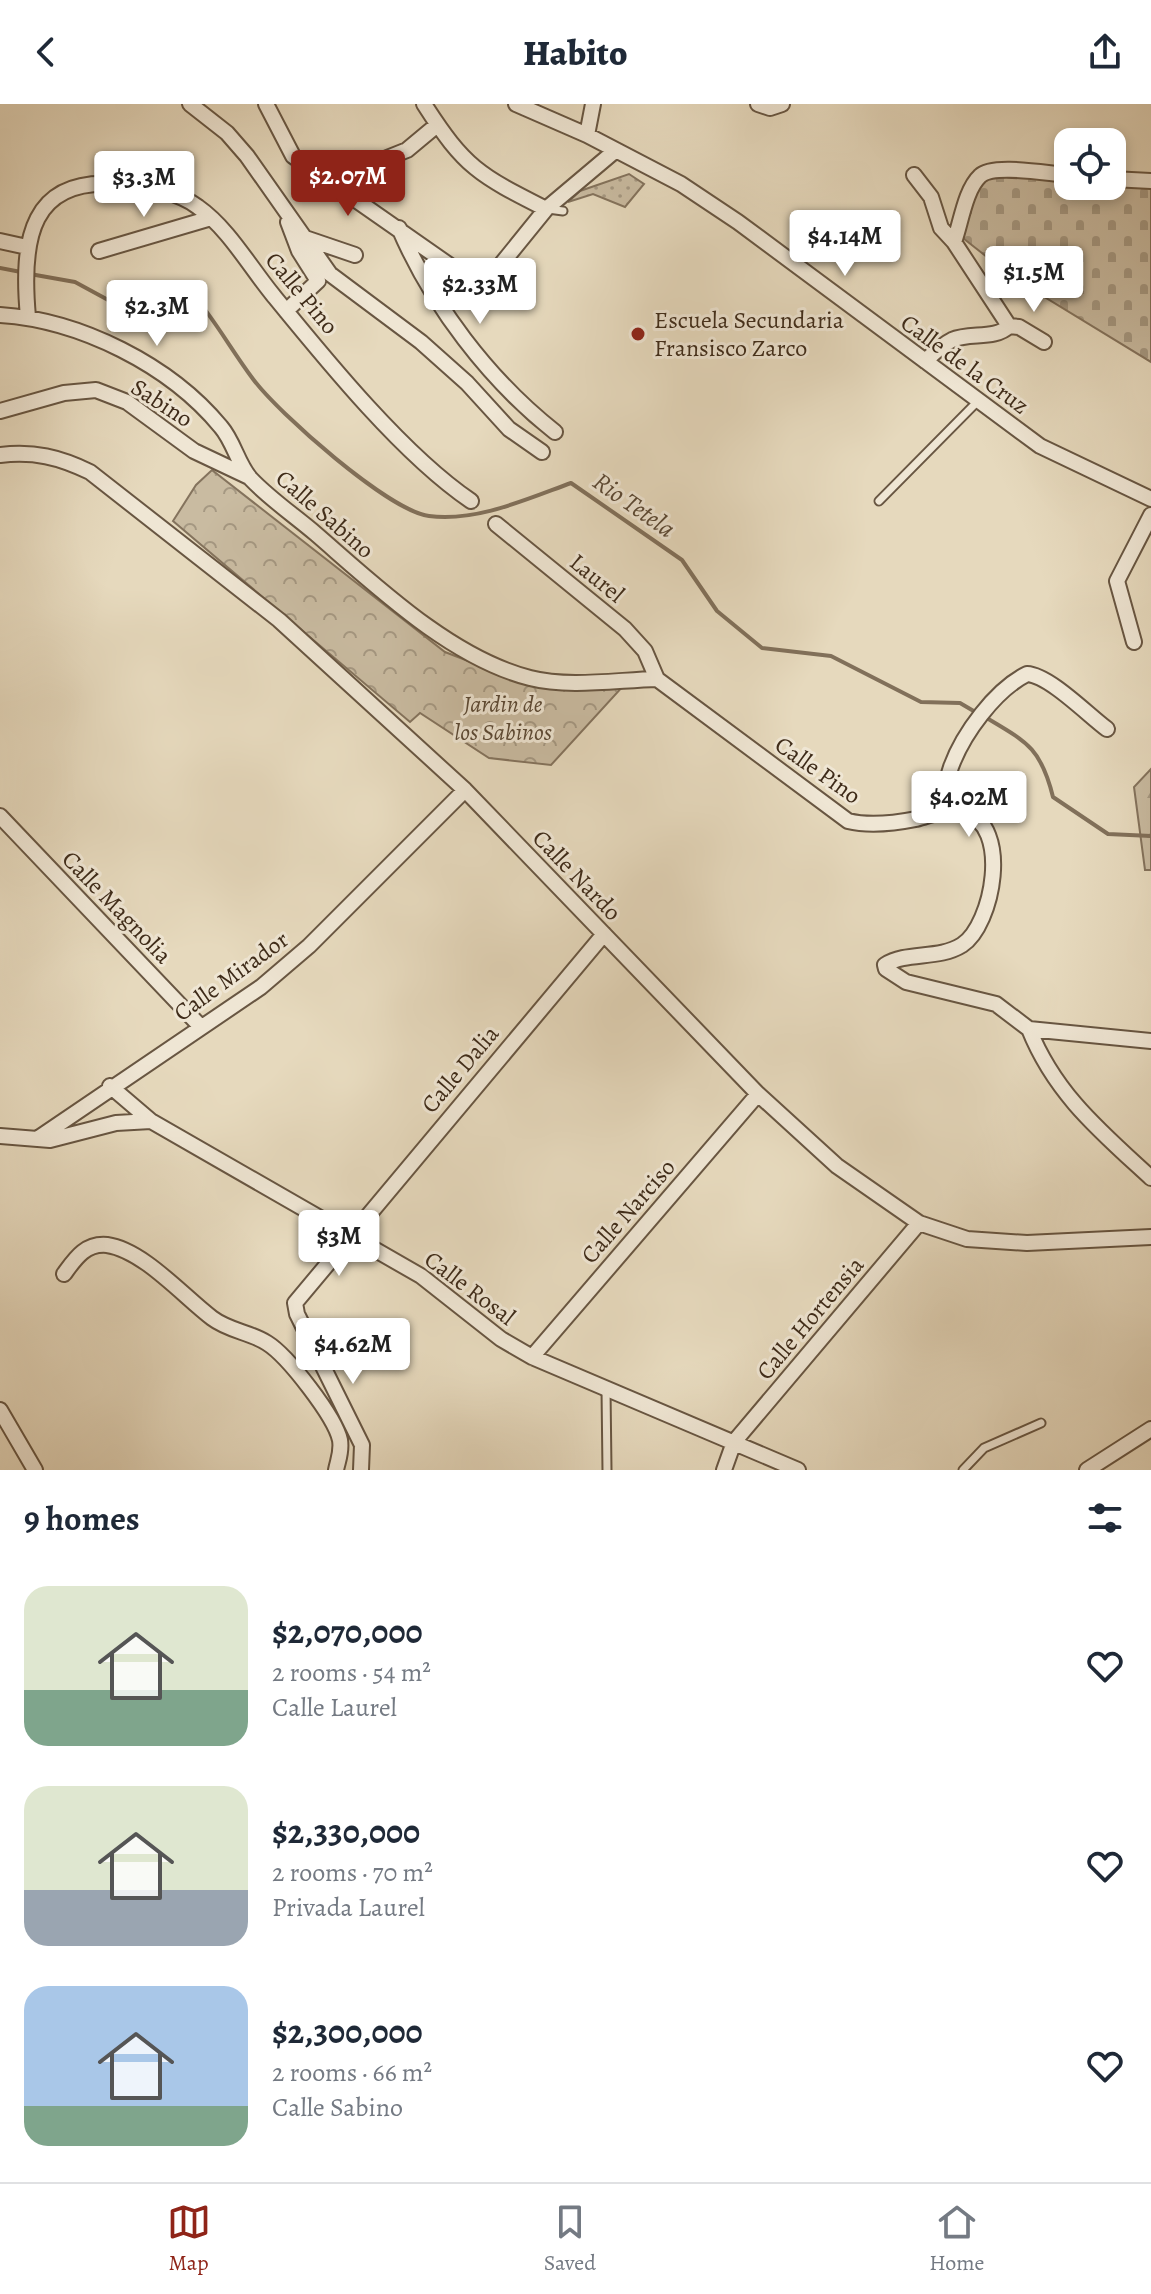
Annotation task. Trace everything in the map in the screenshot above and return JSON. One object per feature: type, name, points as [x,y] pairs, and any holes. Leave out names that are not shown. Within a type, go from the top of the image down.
[{"type":"street","points":[[190,104],[227,133],[283,203],[330,274],[421,342],[467,383],[509,429],[542,452]]},
{"type":"street","points":[[266,104],[293,156],[482,288],[546,209],[616,150]]},
{"type":"street","points":[[424,104],[463,161],[484,177],[546,209]]},
{"type":"street","name":"Calle de la Cruz","points":[[516,104],[587,135],[681,184],[738,222],[1040,446],[1151,499]]},
{"type":"street","points":[[587,135],[593,104]]},
{"type":"street","points":[[758,104],[770,108],[782,104]]},
{"type":"street","points":[[387,158],[407,150],[437,125]]},
{"type":"street","points":[[954,242],[972,187],[985,172],[1003,170],[1054,174]]},
{"type":"street","points":[[914,175],[931,197],[941,228],[954,242],[1009,326]]},
{"type":"street","points":[[1126,180],[1151,181]]},
{"type":"street","name":"Calle Pino","points":[[28,317],[25,282],[27,251],[37,217],[57,195],[82,184],[115,184],[184,198],[211,218],[286,311],[395,433],[450,487],[471,501]]},
{"type":"street","points":[[283,203],[299,251],[318,281],[286,311]]},
{"type":"street","points":[[99,251],[211,218]]},
{"type":"street","points":[[398,227],[423,279],[451,320],[532,414],[555,432]]},
{"type":"street","points":[[305,238],[355,255]]},
{"type":"street","points":[[0,241],[27,251]]},
{"type":"street","name":"Calle Sabino","points":[[0,315],[28,317],[112,347],[155,368],[221,427],[249,477],[381,590],[464,650],[508,672],[561,681],[657,679]]},
{"type":"street","points":[[925,361],[949,341],[995,334],[1009,326],[1019,327],[1044,342]]},
{"type":"street","name":"Sabino","points":[[0,411],[64,393],[96,390],[127,402],[194,451],[249,477]]},
{"type":"street","name":"Calle Nardo","points":[[0,455],[30,452],[64,459],[90,472],[279,620],[465,790],[758,1094],[837,1166],[919,1223],[967,1239],[997,1241],[1151,1237]]},
{"type":"street","points":[[1134,642],[1117,581],[1151,515]]},
{"type":"street","name":"Laurel","points":[[496,524],[625,629],[645,651],[657,679]]},
{"type":"street","points":[[1107,729],[1035,674],[1027,674],[994,701],[965,739],[951,767],[942,811],[967,812],[991,836],[994,858],[985,908],[972,936],[964,943],[945,952],[894,960],[885,965],[892,977],[906,982],[996,1004],[1029,1029],[1151,1041]]},
{"type":"street","name":"Calle Pino","points":[[657,679],[848,821],[863,824],[916,819],[942,811]]},
{"type":"street","name":"Calle Mirador","points":[[37,1139],[110,1086],[261,987],[309,946],[465,790]]},
{"type":"street","name":"Calle Magnolia","points":[[0,816],[201,1027]]},
{"type":"street","name":"Calle Dalia","points":[[362,1465],[362,1445],[294,1307],[350,1233],[604,934]]},
{"type":"street","points":[[1029,1029],[1043,1065],[1065,1093],[1151,1178]]},
{"type":"street","name":"Calle Rosal","points":[[110,1086],[151,1121],[421,1276],[501,1339],[532,1357],[734,1442],[770,1464],[798,1470]]},
{"type":"street","name":"Calle Narciso","points":[[532,1357],[758,1094]]},
{"type":"street","points":[[0,1136],[58,1139],[116,1123],[151,1121]]},
{"type":"street","name":"Calle Hortensia","points":[[734,1442],[919,1223]]},
{"type":"street","points":[[64,1274],[78,1255],[90,1246],[108,1245],[144,1264],[227,1328],[269,1344],[300,1378],[334,1426],[338,1463],[362,1465]]},
{"type":"street","points":[[0,1410],[35,1470]]},
{"type":"street","points":[[1087,1470],[1151,1429]]},
{"type":"street","points":[[724,1470],[734,1442]]},
{"type":"lane","points":[[546,209],[563,211]]},
{"type":"lane","points":[[879,501],[980,400]]},
{"type":"lane","points":[[606,1389],[607,1470]]},
{"type":"lane","points":[[963,1470],[984,1448],[1041,1423]]},
{"type":"green space","points":[[629,174],[644,184],[625,207],[593,194],[568,202],[580,191]]},
{"type":"green space","points":[[993,174],[1054,177],[1054,200],[1126,200],[1126,184],[1151,183],[1151,362],[1015,279],[959,235],[975,193]]},
{"type":"green space","name":"Jardin de los Sabinos","points":[[212,470],[445,652],[525,683],[625,684],[551,765],[489,758],[420,713],[410,722],[173,521],[196,485]]},
{"type":"green space","points":[[1151,769],[1151,870],[1145,870],[1134,787]]},
{"type":"waterway","name":"Rio Tetela","points":[[0,268],[21,272]]},
{"type":"waterway","name":"Rio Tetela","points":[[30,274],[75,282],[110,301],[184,285],[212,319],[253,379],[285,414],[362,479],[411,510],[429,516],[465,516],[502,508],[571,483],[682,560],[717,611],[762,648],[831,656],[921,702],[960,703],[977,713]]},
{"type":"waterway","name":"Rio Tetela","points":[[985,717],[1030,748],[1043,767],[1053,797],[1108,834],[1151,836]]},
{"type":"place","name":"Escuela Secundaria Fransisco Zarco","points":[[638,334]]}]
